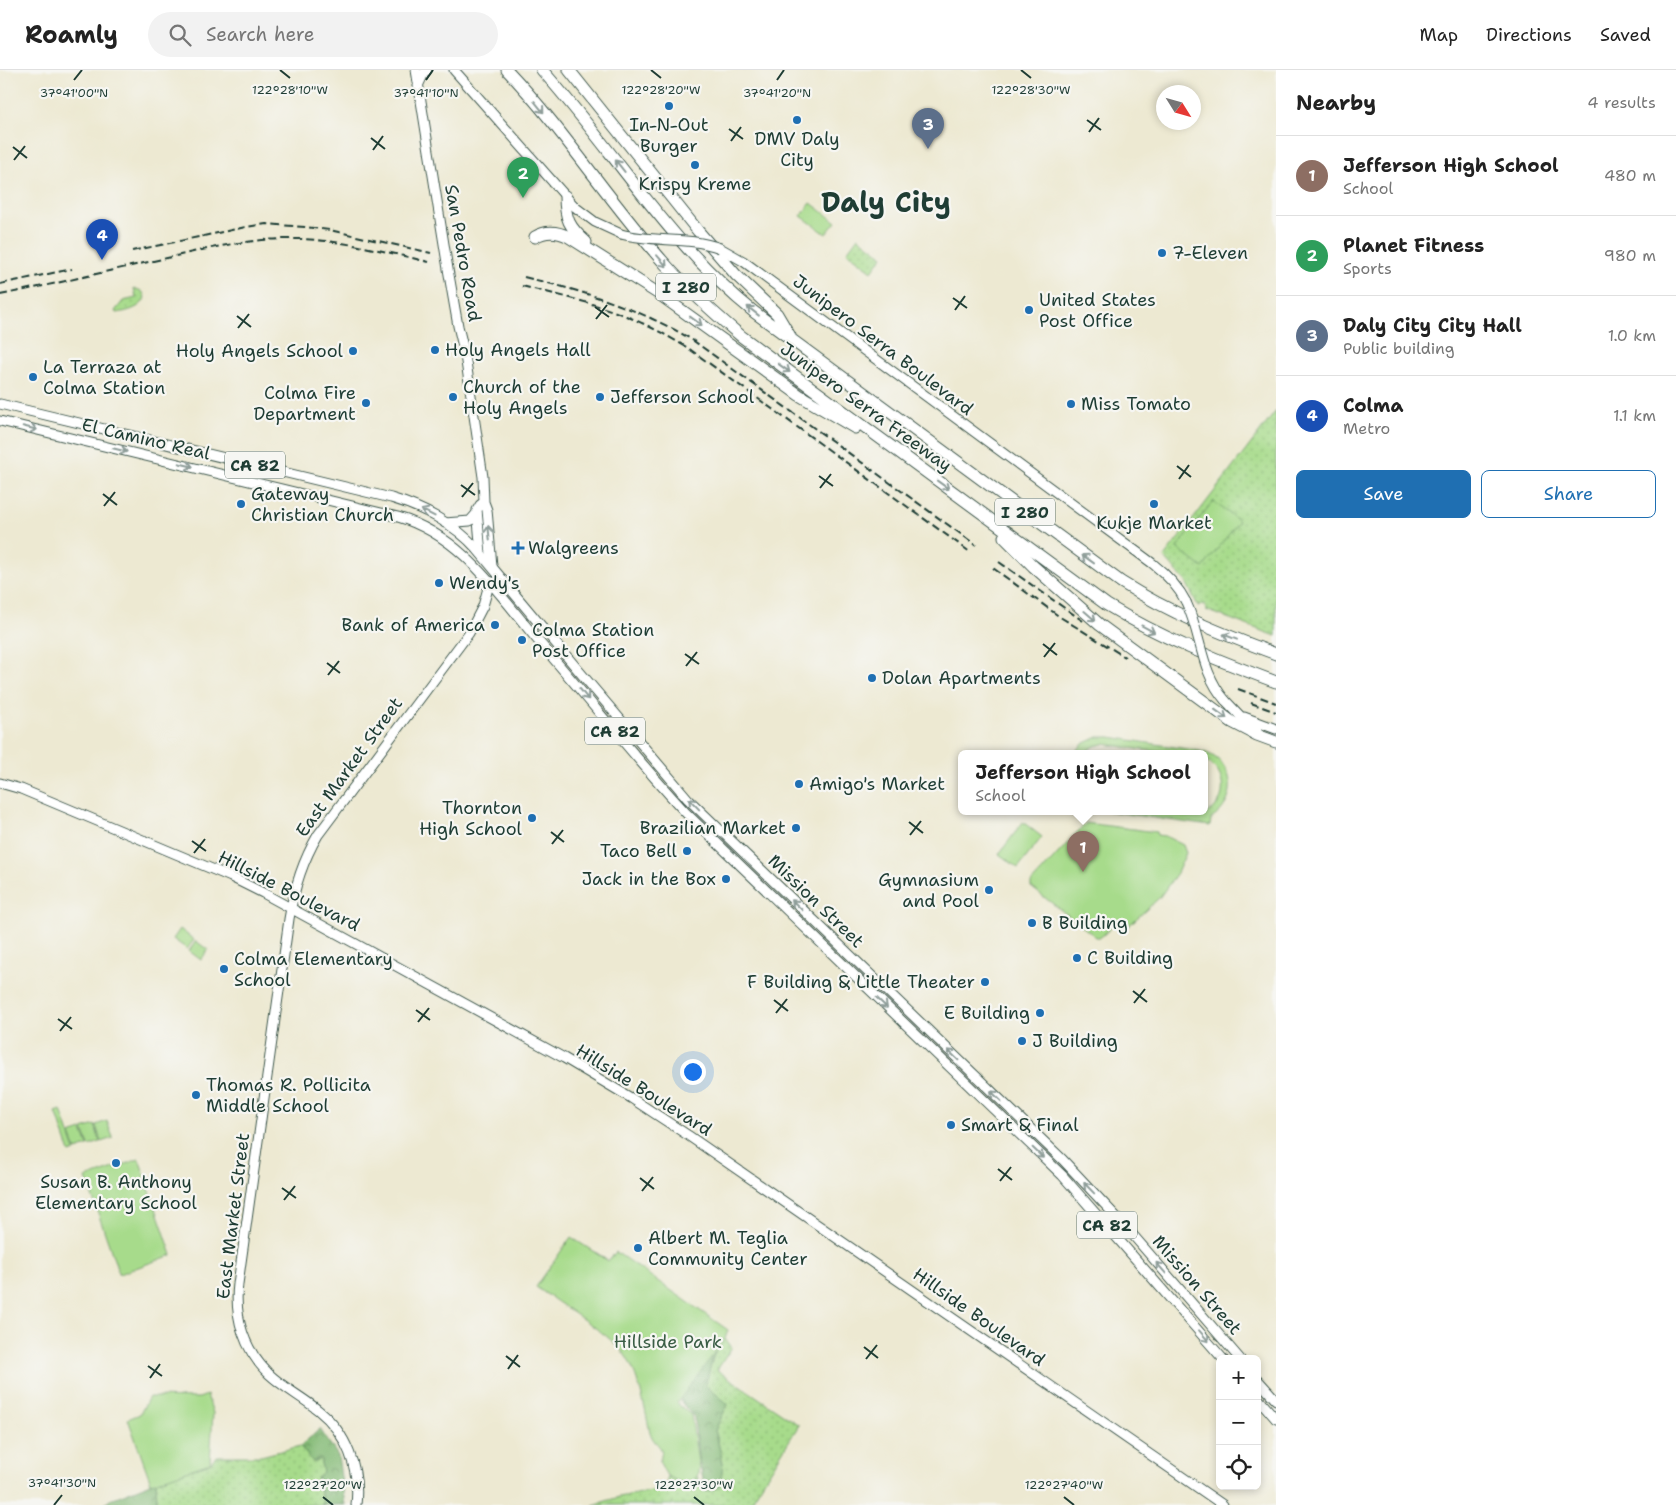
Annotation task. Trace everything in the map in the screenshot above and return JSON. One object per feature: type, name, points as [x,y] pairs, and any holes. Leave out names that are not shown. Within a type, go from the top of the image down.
[{"type":"highway","name":"Junipero Serra Freeway","points":[[506,70],[545,114],[658,256],[702,302],[746,340],[1096,598],[1129,618],[1193,650],[1276,682]]},
{"type":"highway","name":"Junipero Serra Freeway","points":[[542,70],[691,253],[733,295],[1122,582],[1156,603],[1194,622],[1276,654]]},
{"type":"highway","points":[[568,70],[726,264],[777,314],[792,340]]},
{"type":"highway","points":[[577,70],[644,163]]},
{"type":"highway","points":[[565,196],[565,213],[574,230],[588,243],[800,394],[908,459]]},
{"type":"highway","points":[[535,237],[550,232],[564,235],[633,276]]},
{"type":"highway","points":[[978,511],[1033,566],[1100,625],[1232,722],[1256,735],[1276,740]]},
{"type":"main road","name":"San Pedro Road","points":[[416,70],[448,269],[474,411],[483,477],[484,502],[488,510],[492,566],[490,582]]},
{"type":"main road","points":[[418,86],[427,70]]},
{"type":"main road","name":"Junipero Serra Boulevard","points":[[454,70],[565,196],[595,222],[621,234],[643,238],[693,241],[720,248],[743,261],[1152,563],[1182,593],[1194,623],[1207,672],[1216,690],[1256,730],[1276,740]]},
{"type":"main road","name":"El Camino Real","points":[[0,404],[360,490]]},
{"type":"main road","name":"El Camino Real","points":[[0,421],[411,521],[451,544],[490,582]]},
{"type":"main road","name":"Mission Street","points":[[360,490],[403,502],[445,523],[470,540],[688,799],[1063,1160],[1126,1227],[1237,1355]]},
{"type":"main road","points":[[484,502],[478,507],[477,513],[481,553],[490,582]]},
{"type":"main road","points":[[445,523],[470,521],[477,513]]},
{"type":"main road","name":"Mission Street","points":[[490,582],[681,808],[1062,1175],[1220,1355]]},
{"type":"main road","name":"East Market Street","points":[[356,1505],[357,1487],[354,1466],[341,1435],[324,1415],[265,1370],[253,1354],[244,1337],[238,1312],[237,1292],[291,908],[302,865],[318,834],[469,632],[484,606],[490,582]]},
{"type":"main road","name":"Junipero Serra Boulevard","points":[[1240,715],[1276,729]]},
{"type":"main road","name":"Hillside Boulevard","points":[[0,783],[21,789],[231,877],[564,1058],[631,1098],[689,1136],[1223,1505]]},
{"type":"main road","points":[[1261,1383],[1276,1400]]},
{"type":"main road","points":[[1259,1400],[1276,1419]]},
{"type":"green space","points":[[811,203],[836,222],[826,234],[801,216]]},
{"type":"green space","points":[[858,237],[883,256],[872,271],[847,252]]},
{"type":"green space","points":[[134,289],[143,292],[145,297],[143,302],[137,307],[116,313],[115,311],[123,301],[136,298]]},
{"type":"green space","points":[[1276,411],[1276,636],[1206,610],[1205,604],[1198,606],[1186,582],[1164,557]]},
{"type":"green space","points":[[1213,501],[1239,521],[1203,568],[1177,548]]},
{"type":"green space","points":[[1098,737],[1110,737],[1194,750],[1143,750],[1104,744],[1089,750],[1077,750],[1083,744]]},
{"type":"green space","points":[[1208,754],[1221,762],[1227,771],[1230,791],[1221,811],[1211,819],[1210,826],[1135,815],[1208,815],[1208,812],[1217,805],[1222,789],[1218,772],[1208,762]]},
{"type":"green space","points":[[1023,822],[1042,837],[1018,868],[999,854]]},
{"type":"green space","points":[[1086,823],[1156,832],[1157,835],[1165,836],[1183,845],[1186,853],[1177,873],[1159,898],[1125,929],[1117,922],[1101,937],[1096,937],[1031,887],[1031,883]]},
{"type":"green space","points":[[180,929],[194,940],[187,949],[173,939]]},
{"type":"green space","points":[[196,941],[208,950],[201,960],[189,951]]},
{"type":"green space","points":[[61,1110],[75,1151],[70,1153],[56,1112]]},
{"type":"green space","points":[[107,1121],[113,1138],[101,1142],[96,1125]]},
{"type":"green space","points":[[95,1125],[100,1142],[89,1146],[83,1129]]},
{"type":"green space","points":[[82,1130],[88,1146],[76,1150],[70,1134]]},
{"type":"green space","points":[[139,1159],[172,1255],[119,1274],[86,1178]]},
{"type":"green space","name":"Hillside Park","points":[[571,1237],[608,1261],[616,1252],[728,1330],[725,1339],[677,1403],[691,1415],[699,1469],[697,1477],[686,1485],[667,1476],[659,1461],[662,1452],[650,1432],[638,1382],[625,1355],[606,1336],[536,1287]]},
{"type":"green space","points":[[594,1251],[608,1261],[616,1252],[714,1354],[705,1385],[728,1404],[715,1430],[723,1463],[720,1487],[706,1492],[698,1457],[694,1417],[681,1402],[676,1385]]},
{"type":"green space","points":[[725,1339],[732,1347],[717,1370],[799,1425],[749,1505],[593,1505],[619,1497],[667,1488],[667,1476],[686,1485],[697,1477],[706,1492],[723,1463],[715,1430],[728,1404],[705,1385],[714,1354]]},
{"type":"green space","points":[[207,1395],[213,1413],[210,1463],[151,1483],[128,1419],[140,1414],[149,1397],[199,1398]]},
{"type":"green space","points":[[320,1429],[338,1456],[345,1505],[321,1505],[323,1504],[317,1478],[323,1472],[320,1459],[313,1462],[300,1446]]},
{"type":"green space","points":[[300,1446],[313,1462],[320,1458],[323,1472],[317,1479],[323,1504],[321,1505],[157,1505],[156,1481],[210,1463],[216,1456],[261,1456]]},
{"type":"green space","points":[[156,1481],[157,1505],[104,1505],[111,1499]]},
{"type":"railway","points":[[132,251],[266,224],[330,230],[431,253]]},
{"type":"railway","points":[[0,295],[211,248],[272,239],[305,239],[341,243],[429,262]]},
{"type":"railway","points":[[0,284],[72,269]]},
{"type":"railway","points":[[524,277],[569,289],[630,309],[691,339],[976,545]]},
{"type":"railway","points":[[522,286],[613,311],[634,319],[688,348],[970,552]]},
{"type":"railway","points":[[999,562],[1083,621]]},
{"type":"railway","points":[[993,568],[1060,617],[1125,657]]},
{"type":"railway","points":[[1238,689],[1276,703]]},
{"type":"railway","points":[[1251,703],[1276,712]]},
{"type":"place","name":"In-N-Out Burger","points":[[669,106]]},
{"type":"place","name":"DMV Daly City","points":[[797,120]]},
{"type":"place","name":"Daly City City Hall","points":[[928,149]]},
{"type":"place","name":"Krispy Kreme","points":[[695,165]]},
{"type":"place","name":"Planet Fitness","points":[[523,198]]},
{"type":"place","name":"7-Eleven","points":[[1162,253]]},
{"type":"place","name":"Colma","points":[[102,260]]},
{"type":"place","name":"United States Post Office","points":[[1029,310]]},
{"type":"place","name":"Holy Angels Hall","points":[[435,350]]},
{"type":"place","name":"Holy Angels School","points":[[353,351]]},
{"type":"place","name":"La Terraza at Colma Station","points":[[33,377]]},
{"type":"place","name":"Church of the Holy Angels","points":[[453,397]]},
{"type":"place","name":"Jefferson School","points":[[600,397]]},
{"type":"place","name":"Colma Fire Department","points":[[366,403]]},
{"type":"place","name":"Miss Tomato","points":[[1071,404]]},
{"type":"place","name":"Gateway Christian Church","points":[[241,504]]},
{"type":"place","name":"Kukje Market","points":[[1154,504]]},
{"type":"place","name":"Walgreens","points":[[518,548]]},
{"type":"place","name":"Wendy's","points":[[439,583]]},
{"type":"place","name":"Bank of America","points":[[495,625]]},
{"type":"place","name":"Colma Station Post Office","points":[[522,640]]},
{"type":"place","name":"Dolan Apartments","points":[[872,678]]},
{"type":"place","name":"Amigo's Market","points":[[799,784]]},
{"type":"place","name":"Thornton High School","points":[[532,818]]},
{"type":"place","name":"Brazilian Market","points":[[796,828]]},
{"type":"place","name":"Taco Bell","points":[[687,851]]},
{"type":"place","name":"Jefferson High School","points":[[1083,872]]},
{"type":"place","name":"Jack in the Box","points":[[726,879]]},
{"type":"place","name":"Gymnasium and Pool","points":[[989,890]]},
{"type":"place","name":"B Building","points":[[1032,923]]},
{"type":"place","name":"C Building","points":[[1077,958]]},
{"type":"place","name":"Colma Elementary School","points":[[224,969]]},
{"type":"place","name":"F Building & Little Theater","points":[[985,982]]},
{"type":"place","name":"E Building","points":[[1040,1013]]},
{"type":"place","name":"J Building","points":[[1022,1041]]},
{"type":"place","name":"Thomas R. Pollicita Middle School","points":[[196,1095]]},
{"type":"place","name":"Smart & Final","points":[[951,1125]]},
{"type":"place","name":"Susan B. Anthony Elementary School","points":[[116,1163]]},
{"type":"place","name":"Albert M. Teglia Community Center","points":[[638,1248]]},
{"type":"district","name":"Daly City","points":[[886,202]]}]
